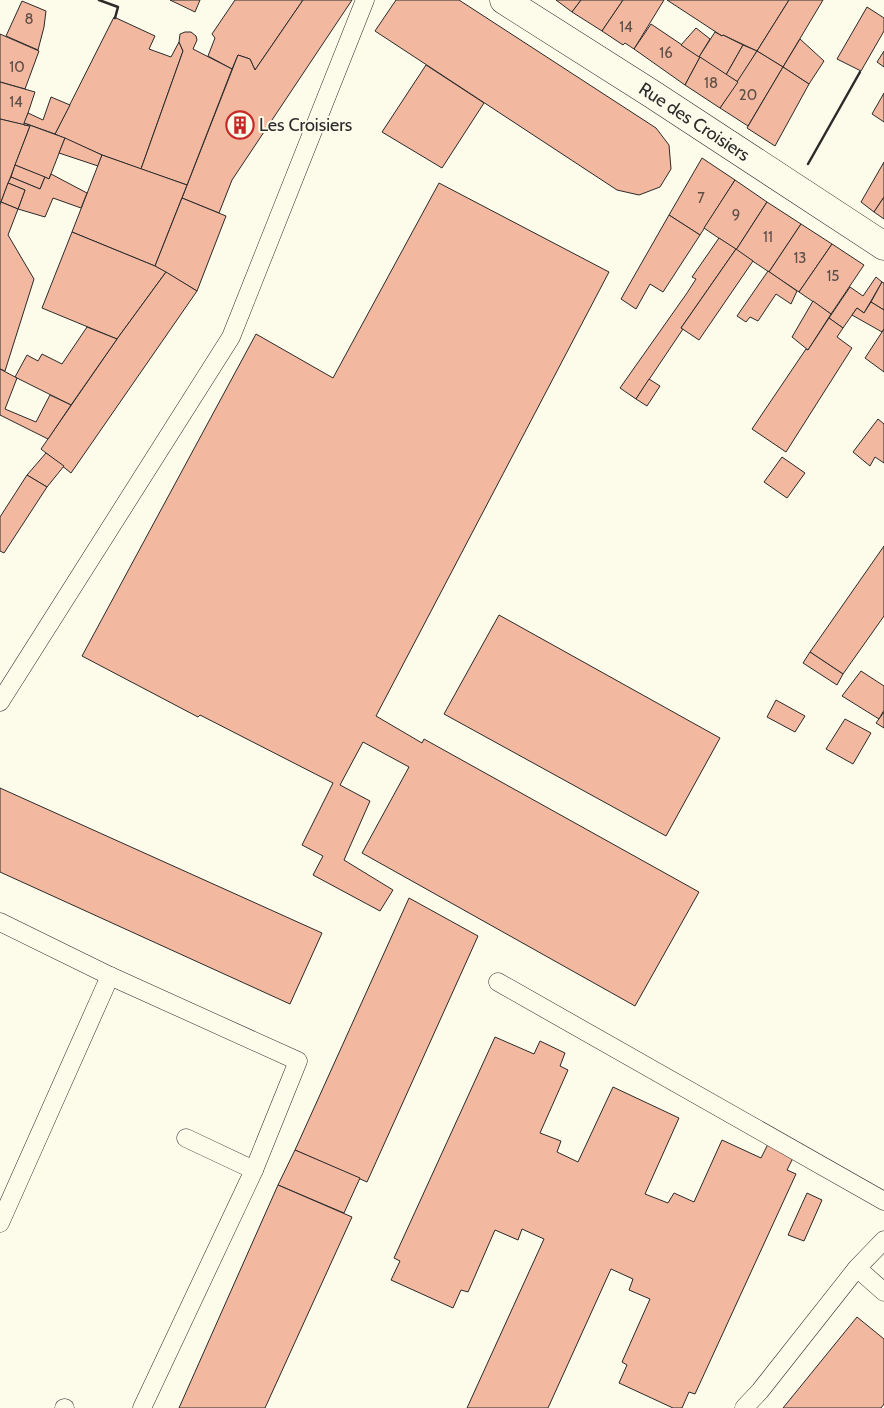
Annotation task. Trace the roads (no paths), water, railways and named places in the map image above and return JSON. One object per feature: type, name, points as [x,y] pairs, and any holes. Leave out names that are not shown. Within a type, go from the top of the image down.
[{"type":"street","name":"Rue des Croisiers","points":[[504,0],[652,94],[884,246]]},
{"type":"lane","points":[[0,702],[231,336],[365,0]]},
{"type":"lane","points":[[0,922],[110,976],[298,1061],[254,1170],[142,1408]]},
{"type":"lane","points":[[2,1214],[110,976]]},
{"type":"lane","points":[[498,982],[884,1201]]},
{"type":"lane","points":[[186,1138],[254,1170]]},
{"type":"lane","points":[[744,1408],[760,1391],[857,1268],[884,1240]]},
{"type":"lane","points":[[857,1268],[884,1292]]},
{"type":"place","name":"Les Croisiers","points":[[240,125]]}]
